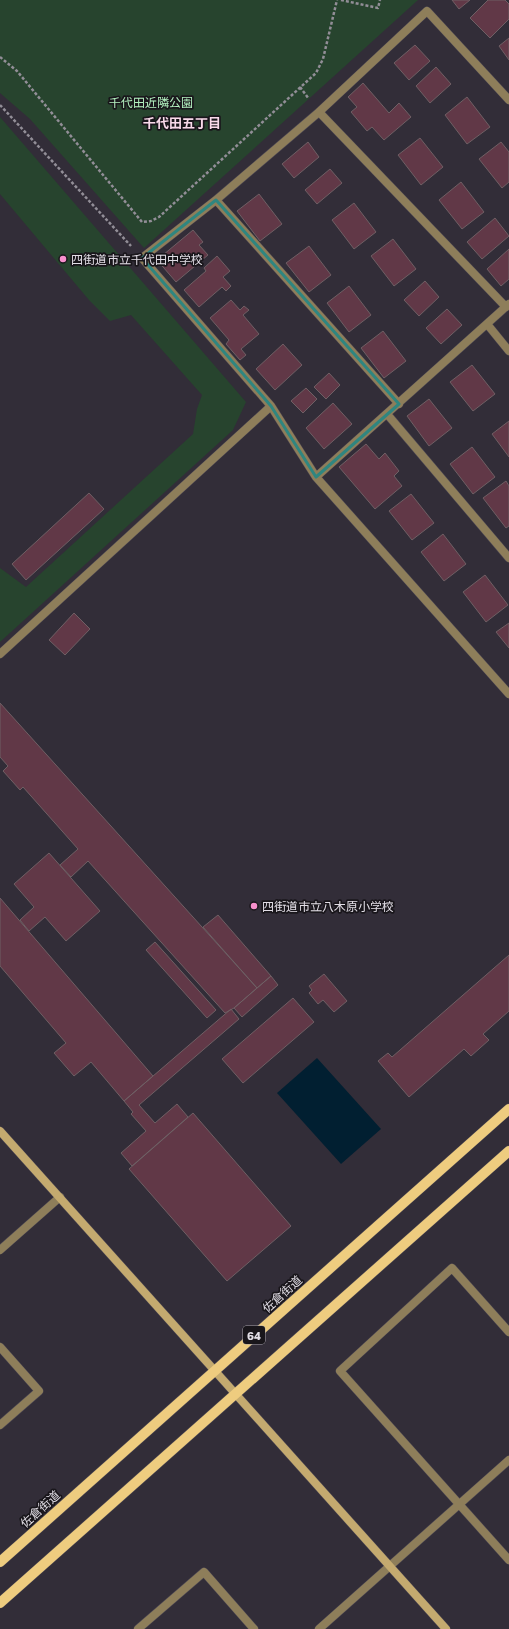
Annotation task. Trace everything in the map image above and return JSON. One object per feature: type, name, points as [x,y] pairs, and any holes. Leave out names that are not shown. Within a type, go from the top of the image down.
[{"type":"main road","name":"佐倉街道","points":[[0,1562],[509,1109]]},
{"type":"main road","name":"64","points":[[0,1603],[509,1151]]},
{"type":"street","points":[[509,100],[427,11],[319,112],[216,200],[142,258],[271,406],[316,477],[509,694]]},
{"type":"street","points":[[316,477],[508,306],[319,112]]},
{"type":"street","points":[[216,200],[399,404]]},
{"type":"street","points":[[487,324],[509,351]]},
{"type":"street","points":[[0,654],[271,406]]},
{"type":"street","points":[[387,414],[509,558]]},
{"type":"street","points":[[0,1131],[446,1629]]},
{"type":"street","points":[[0,1250],[60,1197]]},
{"type":"street","points":[[509,1332],[452,1268],[340,1370],[509,1560]]},
{"type":"street","points":[[0,1347],[39,1390],[0,1425]]},
{"type":"street","points":[[319,1629],[509,1460]]},
{"type":"street","points":[[138,1629],[204,1572],[254,1629]]},
{"type":"path","points":[[0,56],[16,71],[142,222],[152,221],[159,217],[316,73],[323,59],[337,0]]},
{"type":"path","points":[[341,0],[378,8],[380,0]]},
{"type":"path","points":[[0,105],[142,258]]},
{"type":"highlighted area","points":[[216,200],[399,404],[316,477],[271,406],[142,258]]},
{"type":"green space","name":"千代田近隣公園","points":[[0,0],[418,0],[144,248],[30,119],[0,93]]},
{"type":"green space","points":[[0,117],[246,402],[233,430],[0,642],[0,568],[26,587],[193,434],[197,409],[202,395],[131,315],[110,321],[89,300],[0,194]]},
{"type":"water","points":[[317,1058],[381,1129],[341,1164],[277,1093]]},
{"type":"building","points":[[452,0],[470,0],[459,9]]},
{"type":"building","points":[[488,0],[505,0],[509,4],[509,19],[490,38],[470,18]]},
{"type":"building","points":[[509,38],[509,60],[499,46]]},
{"type":"building","points":[[415,45],[430,61],[409,80],[394,63]]},
{"type":"building","points":[[436,67],[451,84],[430,103],[416,86]]},
{"type":"building","points":[[363,83],[389,113],[399,103],[411,117],[384,140],[372,127],[367,131],[351,112],[357,107],[348,97]]},
{"type":"building","points":[[467,97],[490,127],[467,144],[445,115]]},
{"type":"building","points":[[420,138],[443,167],[421,185],[398,155]]},
{"type":"building","points":[[308,142],[319,157],[294,178],[282,164]]},
{"type":"building","points":[[501,142],[509,152],[509,182],[502,188],[479,159]]},
{"type":"building","points":[[330,169],[342,183],[317,204],[305,190]]},
{"type":"building","points":[[461,182],[484,212],[462,229],[439,200]]},
{"type":"building","points":[[259,194],[282,224],[260,241],[237,211]]},
{"type":"building","points":[[354,203],[376,232],[354,249],[332,220]]},
{"type":"building","points":[[495,218],[509,236],[482,259],[467,242]]},
{"type":"building","points":[[193,230],[203,242],[199,245],[208,255],[176,282],[157,260]]},
{"type":"building","points":[[393,239],[416,269],[394,286],[371,256]]},
{"type":"building","points":[[309,246],[331,275],[309,292],[286,263]]},
{"type":"building","points":[[509,249],[509,279],[501,286],[487,269]]},
{"type":"building","points":[[217,256],[230,271],[223,277],[231,286],[226,291],[222,287],[199,307],[184,290],[206,271],[204,268]]},
{"type":"building","points":[[425,281],[439,297],[419,316],[404,300]]},
{"type":"building","points":[[349,286],[371,315],[349,332],[327,303]]},
{"type":"building","points":[[231,300],[240,310],[244,306],[249,310],[243,315],[259,334],[241,349],[246,355],[240,360],[226,344],[229,340],[210,318]]},
{"type":"building","points":[[447,309],[462,325],[441,344],[426,328]]},
{"type":"building","points":[[383,331],[406,361],[384,378],[361,348]]},
{"type":"building","points":[[283,344],[302,365],[275,390],[256,369]]},
{"type":"building","points":[[472,365],[495,394],[473,411],[450,382]]},
{"type":"building","points":[[329,373],[340,385],[326,399],[314,387]]},
{"type":"building","points":[[306,388],[317,399],[303,413],[291,401]]},
{"type":"building","points":[[429,399],[452,428],[429,446],[407,416]]},
{"type":"building","points":[[333,403],[352,424],[324,449],[306,428]]},
{"type":"building","points":[[509,421],[509,457],[492,434]]},
{"type":"building","points":[[366,444],[379,459],[385,453],[399,471],[394,476],[402,486],[375,509],[339,467]]},
{"type":"building","points":[[472,447],[495,477],[473,494],[450,464]]},
{"type":"building","points":[[506,481],[509,486],[509,526],[506,528],[483,498]]},
{"type":"building","points":[[89,493],[104,509],[26,580],[12,564]]},
{"type":"building","points":[[411,494],[434,523],[412,540],[389,511]]},
{"type":"building","points":[[443,534],[466,564],[444,581],[421,552]]},
{"type":"building","points":[[485,575],[508,605],[486,622],[463,592]]},
{"type":"building","points":[[74,613],[90,629],[65,655],[49,640]]},
{"type":"building","points":[[509,623],[509,648],[496,632]]},
{"type":"building","points":[[0,703],[257,988],[234,1008],[225,1013],[88,861],[71,877],[60,865],[78,849],[23,787],[20,790],[3,771],[8,766],[0,757]]},
{"type":"building","points":[[49,853],[100,911],[66,941],[45,917],[29,931],[20,920],[34,907],[14,884]]},
{"type":"building","points":[[0,898],[153,1076],[124,1101],[91,1062],[74,1076],[54,1053],[66,1043],[0,966]]},
{"type":"building","points":[[218,915],[271,976],[257,988],[203,927]]},
{"type":"building","points":[[155,942],[216,1010],[207,1018],[146,950]]},
{"type":"building","points":[[509,955],[509,1011],[483,1034],[489,1040],[471,1056],[464,1049],[409,1097],[378,1061],[388,1053],[392,1057]]},
{"type":"building","points":[[324,974],[347,1001],[334,1012],[323,1000],[318,1004],[309,993],[312,990],[309,986]]},
{"type":"building","points":[[271,976],[278,985],[242,1017],[234,1008]]},
{"type":"building","points":[[293,998],[314,1022],[243,1083],[222,1059]]},
{"type":"building","points":[[231,1009],[239,1019],[139,1105],[155,1123],[177,1104],[188,1117],[132,1166],[121,1153],[146,1131],[131,1114],[133,1112],[124,1101]]},
{"type":"building","points":[[193,1113],[291,1226],[227,1281],[129,1169]]},
{"type":"place","name":"四街道市立千代田中学校","points":[[63,259]]},
{"type":"place","name":"四街道市立八木原小学校","points":[[254,906]]},
{"type":"district","name":"千代田五丁目","points":[[182,123]]}]
